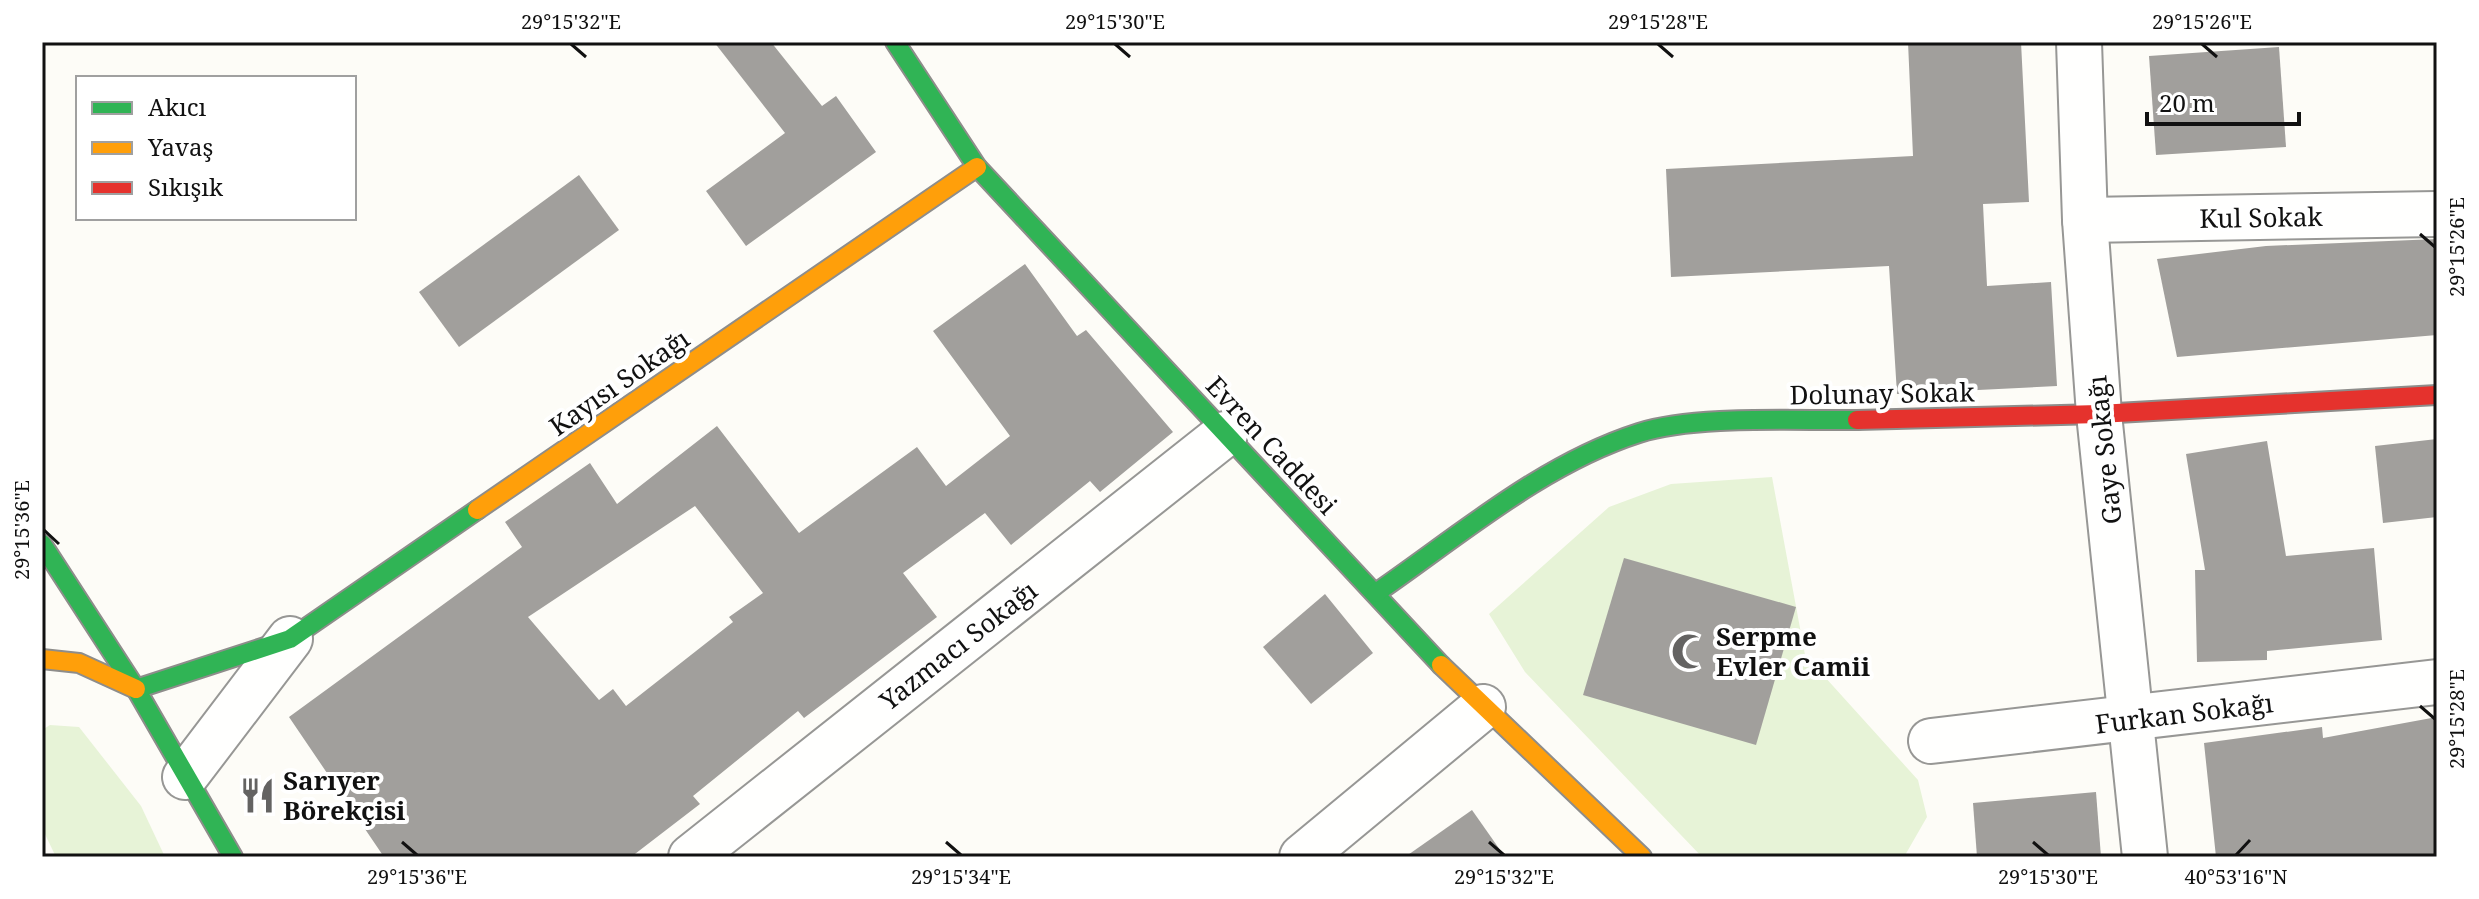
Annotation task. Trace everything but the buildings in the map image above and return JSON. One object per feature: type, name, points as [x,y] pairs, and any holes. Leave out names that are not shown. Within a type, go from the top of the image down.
[{"type":"street","name":"Evren Caddesi","points":[[895,42],[977,167],[1483,707],[1642,857]]},
{"type":"street","name":"Gaye Sokağı","points":[[2079,42],[2085,220],[2099,414],[2145,857]]},
{"type":"street","name":"Kayısı Sokağı","points":[[136,689],[290,639],[977,167]]},
{"type":"street","name":"Kul Sokak","points":[[2085,220],[2437,214]]},
{"type":"street","name":"Dolunay Sokak","points":[[1376,593],[1563,464],[1641,432],[1690,424],[2099,414],[2437,395]]},
{"type":"street","name":"Yazmacı Sokağı","points":[[691,857],[1225,434]]},
{"type":"street","points":[[42,544],[136,689],[233,857]]},
{"type":"street","points":[[185,777],[290,639]]},
{"type":"street","points":[[42,659],[55,657],[78,662],[136,689]]},
{"type":"street","name":"Furkan Sokağı","points":[[1931,741],[2132,720],[2437,682]]},
{"type":"street","points":[[1302,857],[1483,707]]},
{"type":"green space","points":[[1772,477],[1805,655],[1918,780],[1927,817],[1904,857],[1702,857],[1525,672],[1489,614],[1609,507],[1671,484]]},
{"type":"green space","points":[[50,725],[79,727],[141,806],[165,857],[56,857],[42,828],[42,730]]},
{"type":"traffic: fast","points":[[895,42],[977,167],[1441,665]]},
{"type":"traffic: fast","points":[[1376,593],[1535,482],[1603,446],[1639,433],[1662,427],[1717,421],[1857,420]]},
{"type":"traffic: fast","points":[[136,689],[290,639],[477,510]]},
{"type":"traffic: fast","points":[[42,544],[136,689],[233,857]]},
{"type":"traffic: slow","points":[[477,510],[977,167]]},
{"type":"traffic: slow","points":[[42,659],[79,663],[136,689]]},
{"type":"traffic: slow","points":[[1441,665],[1642,857]]},
{"type":"traffic: jam","points":[[1857,420],[2099,414],[2437,395]]},
{"type":"place","name":"Serpme Evler Camii","points":[[1690,651]]},
{"type":"place","name":"Sarıyer Börekçisi","points":[[257,795]]}]
